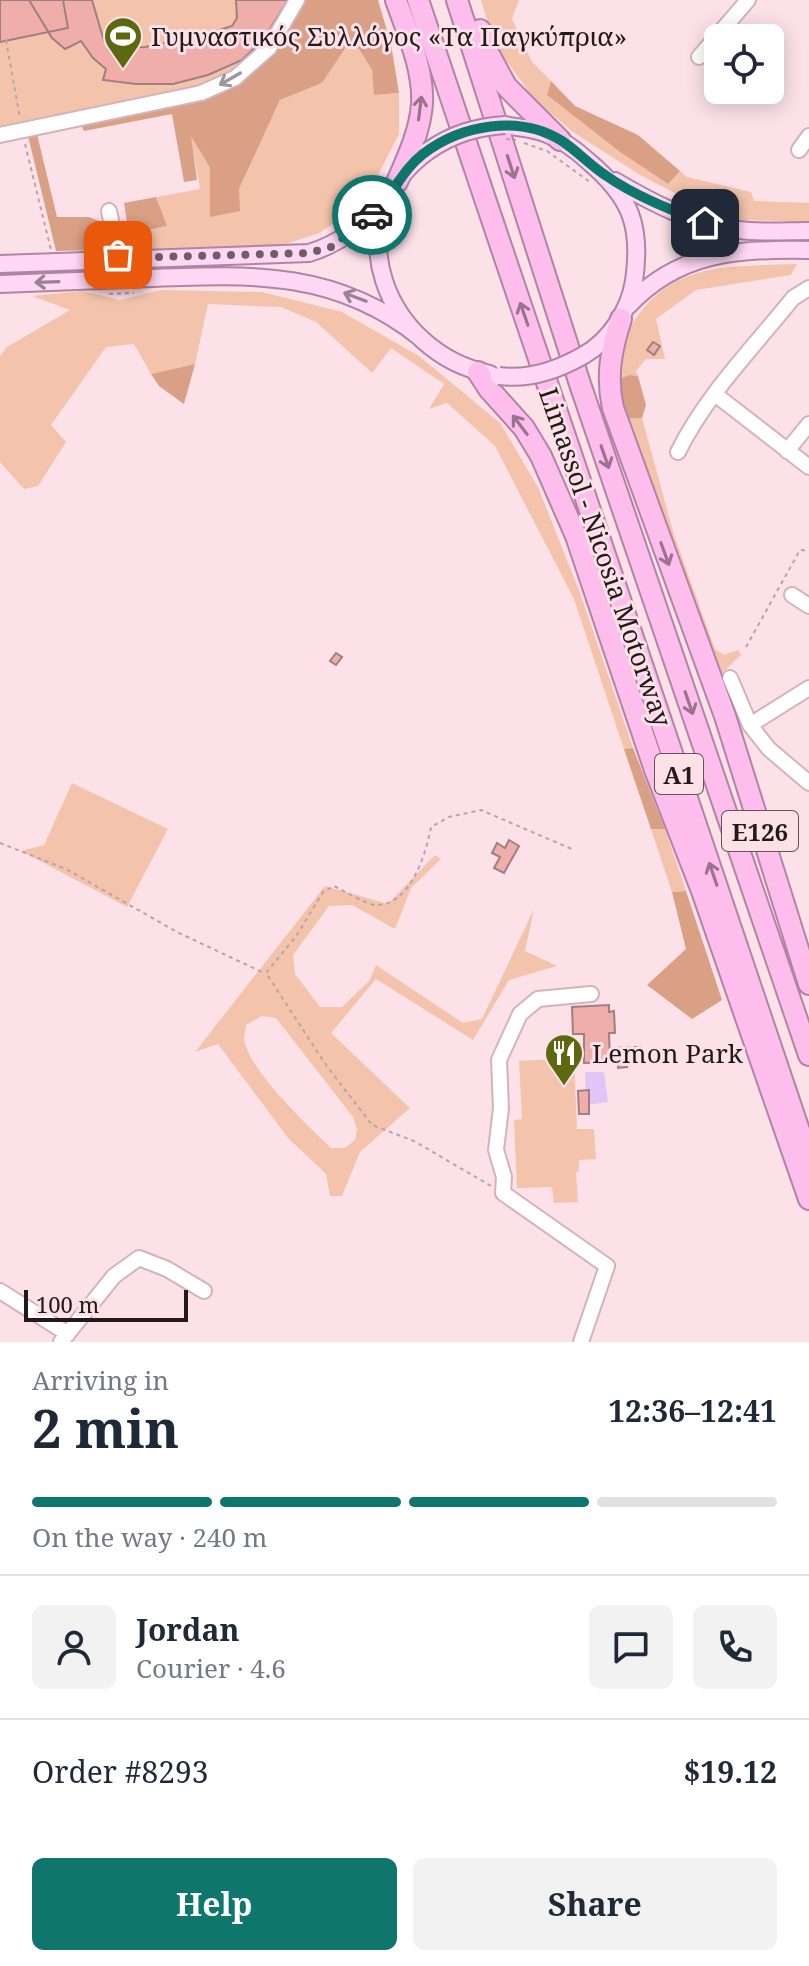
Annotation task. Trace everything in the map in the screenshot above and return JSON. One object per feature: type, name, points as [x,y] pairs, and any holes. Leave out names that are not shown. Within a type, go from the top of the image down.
[{"type":"highway","points":[[396,0],[417,66],[422,103],[409,153],[397,182]]},
{"type":"highway","name":"Limassol - Nicosia Motorway","points":[[418,0],[809,1160]]},
{"type":"highway","name":"A1","points":[[457,0],[585,399],[805,1023],[809,1055]]},
{"type":"highway","points":[[470,0],[485,47],[506,86],[560,140]]},
{"type":"highway","points":[[622,315],[609,366],[613,408],[720,678],[752,844],[805,1023]]},
{"type":"highway","points":[[478,372],[524,428],[555,484],[571,523],[645,742],[702,891],[809,1199]]},
{"type":"highway","name":"E126","points":[[720,678],[725,716],[809,984]]},
{"type":"main road","points":[[421,338],[408,326],[392,300],[381,272],[376,237],[384,204],[397,182],[428,151],[451,136],[468,130],[505,125],[544,132],[560,140],[627,204],[635,231],[637,259],[632,291],[622,315]]},
{"type":"main road","points":[[599,180],[705,223],[742,230],[809,231]]},
{"type":"main road","points":[[0,264],[309,253],[338,242],[384,204]]},
{"type":"main road","points":[[0,284],[237,274],[284,279],[367,301],[390,314],[456,363],[478,372],[515,378],[546,373],[600,345],[640,293],[671,270],[694,260],[743,251],[809,250]]},
{"type":"street","points":[[0,135],[201,93],[235,78],[269,48],[297,0]]},
{"type":"street","points":[[699,57],[748,0]]},
{"type":"street","points":[[799,150],[809,136]]},
{"type":"street","points":[[109,211],[119,258]]},
{"type":"street","points":[[678,452],[694,423],[793,298],[809,288]]},
{"type":"street","points":[[716,395],[809,467]]},
{"type":"street","points":[[787,451],[809,424]]},
{"type":"street","points":[[792,595],[809,606]]},
{"type":"street","points":[[720,678],[769,749],[809,783]]},
{"type":"street","points":[[750,725],[809,688]]},
{"type":"street","points":[[581,1342],[607,1266],[503,1193],[504,1177],[496,1150],[501,1108],[499,1060],[520,1014],[538,999],[591,994]]},
{"type":"street","points":[[0,1291],[65,1338],[114,1276],[139,1258],[167,1269],[204,1291]]},
{"type":"path","points":[[6,40],[22,131],[53,257],[48,261]]},
{"type":"path","points":[[516,140],[547,151],[599,180]]},
{"type":"path","points":[[104,292],[113,295],[135,293]]},
{"type":"path","points":[[746,647],[800,550],[809,551]]},
{"type":"path","points":[[266,973],[297,935],[323,892],[334,886],[374,905],[401,894],[420,868],[431,827],[449,817],[481,810],[574,850]]},
{"type":"path","points":[[0,843],[66,869],[177,932],[266,973],[326,1065],[372,1125],[414,1141],[503,1193]]},
{"type":"shaded area","name":"Γυμναστικός Συλλόγος «Τα Παγκύπρια»","points":[[0,0],[299,0],[295,10],[229,82],[0,129]]},
{"type":"shaded area","points":[[302,0],[378,0],[391,44],[399,93],[374,95],[372,70],[359,49],[346,47],[322,83],[280,100],[239,189],[240,211],[210,217],[210,168],[191,136],[197,180],[184,182],[172,114],[84,131],[80,123],[249,75]]},
{"type":"shaded area","points":[[481,0],[519,0],[512,19],[532,62],[551,81],[547,95],[620,152],[668,184],[680,171],[687,177],[751,192],[754,201],[809,203],[809,222],[741,220],[704,208],[640,175],[573,132],[534,99],[495,45]]},
{"type":"shaded area","points":[[346,47],[359,49],[372,70],[375,95],[399,93],[399,134],[358,208],[319,233],[280,246],[132,251],[129,234],[166,226],[156,197],[200,189],[190,133],[210,168],[210,217],[239,189],[280,100],[322,83]]},
{"type":"shaded area","points":[[551,81],[575,106],[638,135],[680,171],[668,184],[620,152],[547,95]]},
{"type":"shaded area","points":[[36,130],[57,217],[89,217],[99,221],[104,250],[56,251],[27,132]]},
{"type":"shaded area","points":[[156,197],[167,226],[129,234],[124,203]]},
{"type":"shaded area","points":[[797,264],[791,275],[696,290],[656,319],[665,359],[646,359],[636,371],[638,376],[629,375],[614,381],[627,334],[642,310],[660,292],[700,272]]},
{"type":"shaded area","points":[[161,290],[262,292],[342,312],[419,356],[500,423],[538,487],[580,593],[633,748],[624,749],[574,599],[495,446],[447,403],[429,409],[444,384],[391,348],[372,373],[316,322],[281,307],[208,304],[195,364],[151,374],[134,344],[106,347],[51,425],[66,442],[38,486],[24,489],[0,462],[0,356],[7,347],[70,310],[32,296],[83,291],[120,300]]},
{"type":"shaded area","points":[[195,364],[184,404],[159,386],[151,374]]},
{"type":"shaded area","points":[[629,375],[638,376],[646,405],[642,418],[622,419],[614,381]]},
{"type":"shaded area","points":[[642,418],[674,535],[715,649],[724,655],[738,650],[741,655],[721,674],[622,419]]},
{"type":"shaded area","points":[[633,748],[665,829],[651,829],[624,749]]},
{"type":"shaded area","points":[[72,783],[168,829],[127,907],[21,851],[44,845]]},
{"type":"shaded area","points":[[651,829],[665,829],[686,891],[672,892]]},
{"type":"shaded area","points":[[435,855],[441,859],[411,888],[395,929],[352,905],[329,906],[293,955],[295,974],[320,1007],[342,1007],[369,981],[376,965],[463,1023],[482,1019],[534,909],[525,951],[557,966],[509,980],[473,1040],[376,979],[331,1033],[410,1108],[360,1152],[342,1196],[330,1196],[326,1174],[288,1138],[218,1044],[195,1052],[325,886],[388,904]],"holes":[[[262,1016],[276,1018],[353,1117],[357,1129],[355,1140],[345,1148],[331,1148],[308,1126],[267,1081],[248,1051],[244,1038],[246,1025]]]},
{"type":"shaded area","points":[[686,891],[722,1000],[692,1019],[647,985],[686,949],[672,892]]},
{"type":"shaded area","points":[[574,1058],[577,1129],[594,1129],[596,1159],[579,1160],[579,1171],[576,1172],[578,1202],[554,1203],[552,1187],[517,1188],[514,1120],[522,1119],[519,1061]]},
{"type":"shaded area","points":[[585,1072],[604,1072],[608,1102],[586,1105]]},
{"type":"building","points":[[0,0],[63,0],[68,28],[0,42]]},
{"type":"building","points":[[29,0],[92,0],[104,41],[112,48],[145,47],[232,26],[237,18],[236,0],[288,0],[263,40],[242,60],[208,75],[173,84],[136,84],[103,80],[106,69],[81,41],[65,49],[52,38]]},
{"type":"building","points":[[653,342],[660,346],[654,355],[647,350]]},
{"type":"building","points":[[336,653],[342,657],[336,665],[330,661]]},
{"type":"building","points":[[509,840],[519,846],[504,873],[494,868],[500,857],[492,853],[497,843],[505,848]]},
{"type":"building","points":[[609,1005],[609,1012],[614,1011],[615,1033],[609,1033],[610,1062],[584,1063],[584,1034],[573,1034],[572,1007]]},
{"type":"building","points":[[626,1047],[627,1067],[618,1068],[618,1048]]},
{"type":"building","points":[[628,1047],[641,1047],[642,1060],[629,1060]]},
{"type":"building","points":[[589,1090],[589,1114],[579,1114],[578,1091]]},
{"type":"way so far","points":[[118,255],[119,258],[238,257],[309,253],[331,247],[372,215]]},
{"type":"place","name":"Γυμναστικός Συλλόγος «Τα Παγκύπρια»","points":[[123,70]]},
{"type":"place","name":"Lemon Park","points":[[564,1087]]},
{"type":"route","points":[[372,215],[384,204],[409,167],[435,146],[468,130],[505,125],[544,132],[577,152],[604,175],[645,198],[705,223]]}]
